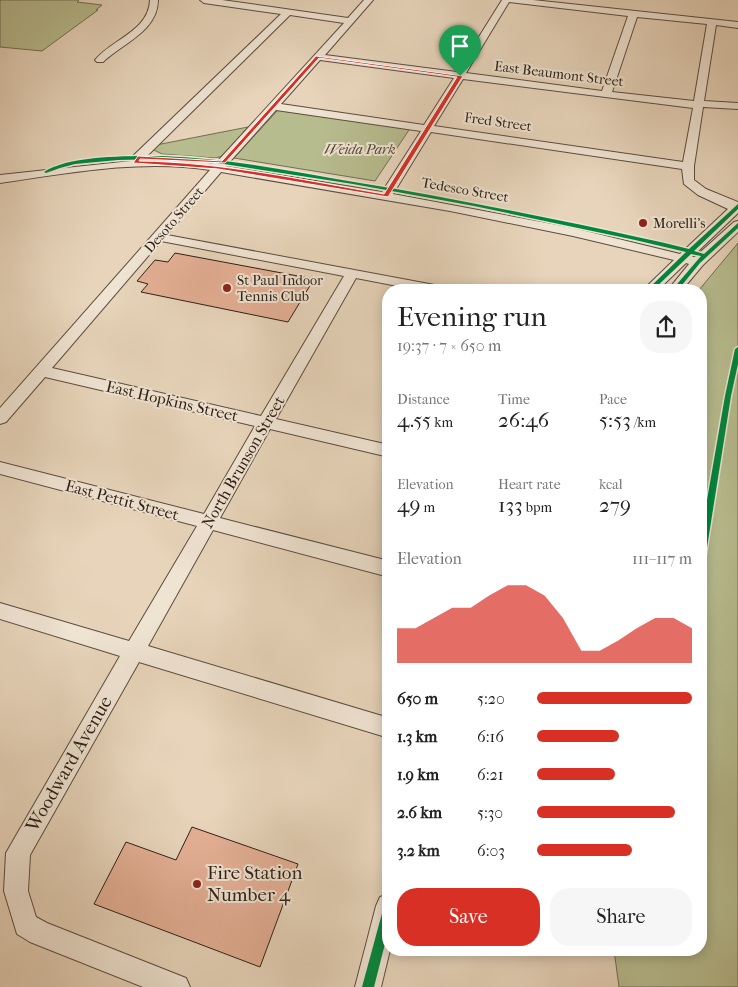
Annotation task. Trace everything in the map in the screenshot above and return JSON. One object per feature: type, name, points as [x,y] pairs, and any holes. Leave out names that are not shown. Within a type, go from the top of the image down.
[{"type":"street","points":[[100,60],[114,45],[149,21],[155,8],[154,0]]},
{"type":"street","points":[[204,0],[350,21]]},
{"type":"street","name":"Desoto Street","points":[[0,418],[273,106],[369,0]]},
{"type":"street","points":[[388,192],[508,0],[738,25]]},
{"type":"street","points":[[616,12],[620,0]]},
{"type":"street","points":[[137,160],[288,12]]},
{"type":"street","points":[[606,94],[633,14]]},
{"type":"street","points":[[656,284],[737,207],[688,182],[688,166],[712,23]]},
{"type":"street","name":"East Beaumont Street","points":[[318,57],[688,105],[713,103],[738,106]]},
{"type":"street","name":"Fred Street","points":[[273,106],[688,166]]},
{"type":"street","name":"Tedesco Street","points":[[0,179],[137,160],[221,165],[388,192],[505,218],[686,254],[701,259]]},
{"type":"street","points":[[679,284],[701,259],[738,225]]},
{"type":"street","points":[[159,237],[407,284]]},
{"type":"street","name":"North Brunson Street","points":[[134,651],[352,274]]},
{"type":"street","name":"East Hopkins Street","points":[[42,371],[382,449]]},
{"type":"street","name":"East Pettit Street","points":[[0,468],[382,567]]},
{"type":"street","points":[[0,611],[382,726]]},
{"type":"street","name":"Woodward Avenue","points":[[134,651],[18,853],[16,892],[26,925],[39,933],[177,987]]},
{"type":"street","points":[[368,987],[382,933]]},
{"type":"green space","points":[[0,0],[79,0],[77,2],[102,5],[96,10],[98,10],[42,51],[0,47]]},
{"type":"green space","name":"Weida Park","points":[[279,109],[411,127],[375,181],[234,158]]},
{"type":"green space","points":[[248,127],[223,156],[215,158],[162,154],[152,149],[156,145]]},
{"type":"green space","points":[[738,243],[738,987],[619,987],[615,956],[707,956],[707,284],[704,284]]},
{"type":"building","name":"St Paul Indoor Tennis Club","points":[[175,253],[314,279],[288,322],[141,292],[148,284],[137,281],[155,260],[168,262]]},
{"type":"building","name":"Fire Station Number 4","points":[[192,827],[298,864],[260,967],[94,904],[126,842],[176,860]]},
{"type":"cycle path","points":[[46,172],[75,163],[118,158],[180,158],[259,167],[474,204],[653,242],[705,256]]},
{"type":"cycle path","points":[[656,284],[738,206]]},
{"type":"cycle path","points":[[680,284],[698,262],[738,225]]},
{"type":"cycle path","points":[[707,524],[728,396],[738,349]]},
{"type":"cycle path","points":[[368,987],[382,933]]},
{"type":"place","name":"Morelli's","points":[[643,223]]},
{"type":"place","name":"St Paul Indoor Tennis Club","points":[[227,288]]},
{"type":"place","name":"Fire Station Number 4","points":[[197,884]]},
{"type":"route","points":[[318,57],[460,76],[386,196],[193,164],[136,163],[138,158],[158,157],[223,162],[318,57]]}]
